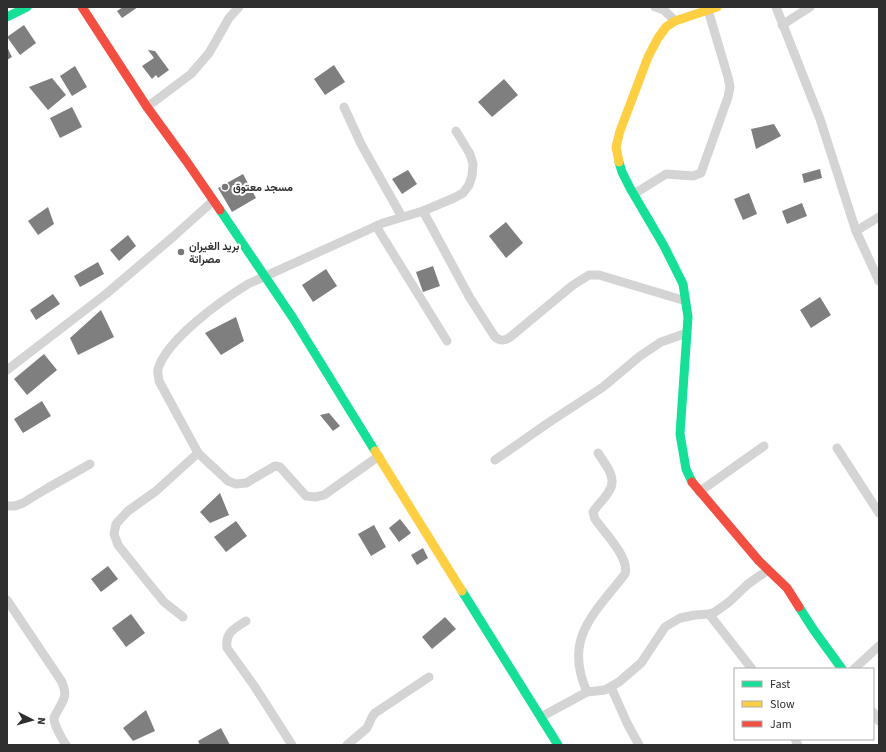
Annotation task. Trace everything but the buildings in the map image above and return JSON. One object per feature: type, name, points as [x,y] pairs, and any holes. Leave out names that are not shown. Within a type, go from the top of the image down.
[{"type":"street","points":[[7,17],[27,7]]},
{"type":"street","points":[[82,7],[147,107],[187,162],[316,353],[558,745]]},
{"type":"street","points":[[147,107],[191,74],[209,53],[229,18],[239,7]]},
{"type":"street","points":[[655,7],[664,10],[675,21]]},
{"type":"street","points":[[776,7],[820,119],[856,231],[879,281]]},
{"type":"street","points":[[782,25],[810,7]]},
{"type":"street","points":[[634,194],[666,174],[693,176],[700,174],[702,170],[728,97],[730,87],[712,8],[675,21],[666,27],[653,46],[618,138],[616,147],[619,163],[626,180],[677,270],[683,284],[688,317],[680,434],[686,469],[693,485],[768,570],[787,588],[813,629],[841,668]]},
{"type":"street","points":[[344,107],[364,149],[402,217]]},
{"type":"street","points":[[379,456],[324,495],[315,497],[306,496],[280,467],[275,466],[246,483],[236,484],[228,481],[198,453],[159,381],[158,370],[162,360],[184,333],[230,295],[248,284],[264,275],[376,226],[423,211],[463,193],[469,185],[472,176],[473,164],[470,154],[456,131]]},
{"type":"street","points":[[7,370],[106,294],[174,236],[213,200]]},
{"type":"street","points":[[423,211],[470,298],[498,340],[505,340],[509,338],[573,285],[589,276],[599,275],[686,301]]},
{"type":"street","points":[[856,231],[879,216]]},
{"type":"street","points":[[376,226],[447,341]]},
{"type":"street","points":[[495,460],[548,423],[603,388],[640,356],[661,342],[687,333]]},
{"type":"street","points":[[699,492],[764,446]]},
{"type":"street","points":[[837,448],[879,513]]},
{"type":"street","points":[[183,617],[164,602],[118,545],[114,534],[116,524],[128,511],[156,491],[198,453]]},
{"type":"street","points":[[587,692],[583,684],[579,668],[578,657],[580,641],[593,614],[626,571],[624,559],[595,519],[593,512],[610,490],[612,482],[611,474],[598,453]]},
{"type":"street","points":[[7,506],[14,506],[23,503],[90,464]]},
{"type":"street","points":[[541,717],[587,692],[604,690],[619,682],[641,663],[665,627],[686,616],[709,614],[719,609],[748,584],[768,570]]},
{"type":"street","points":[[7,600],[62,682],[65,691],[65,698],[55,714],[54,720],[66,745]]},
{"type":"street","points":[[709,614],[751,668]]},
{"type":"street","points":[[246,621],[228,634],[226,648],[268,706],[292,745]]},
{"type":"street","points":[[855,668],[879,646]]},
{"type":"street","points":[[347,745],[367,728],[375,713],[429,677]]},
{"type":"street","points":[[611,687],[627,723],[639,745]]},
{"type":"traffic: fast","points":[[7,17],[27,7]]},
{"type":"traffic: fast","points":[[619,162],[630,188],[664,246],[683,284],[688,317],[680,434],[686,469],[692,482]]},
{"type":"traffic: fast","points":[[220,210],[293,318],[375,451]]},
{"type":"traffic: fast","points":[[462,591],[558,745]]},
{"type":"traffic: fast","points":[[799,607],[841,668]]},
{"type":"traffic: slow","points":[[619,162],[616,147],[620,131],[648,57],[658,38],[666,27],[675,21],[717,7]]},
{"type":"traffic: slow","points":[[375,451],[462,591]]},
{"type":"traffic: jam","points":[[82,7],[147,107],[220,210]]},
{"type":"traffic: jam","points":[[692,482],[759,561],[787,588],[799,607]]},
{"type":"place","name":"مسجد معتوق","points":[[225,187]]},
{"type":"place","name":"بريد الغيران مصراتة","points":[[181,252]]}]
